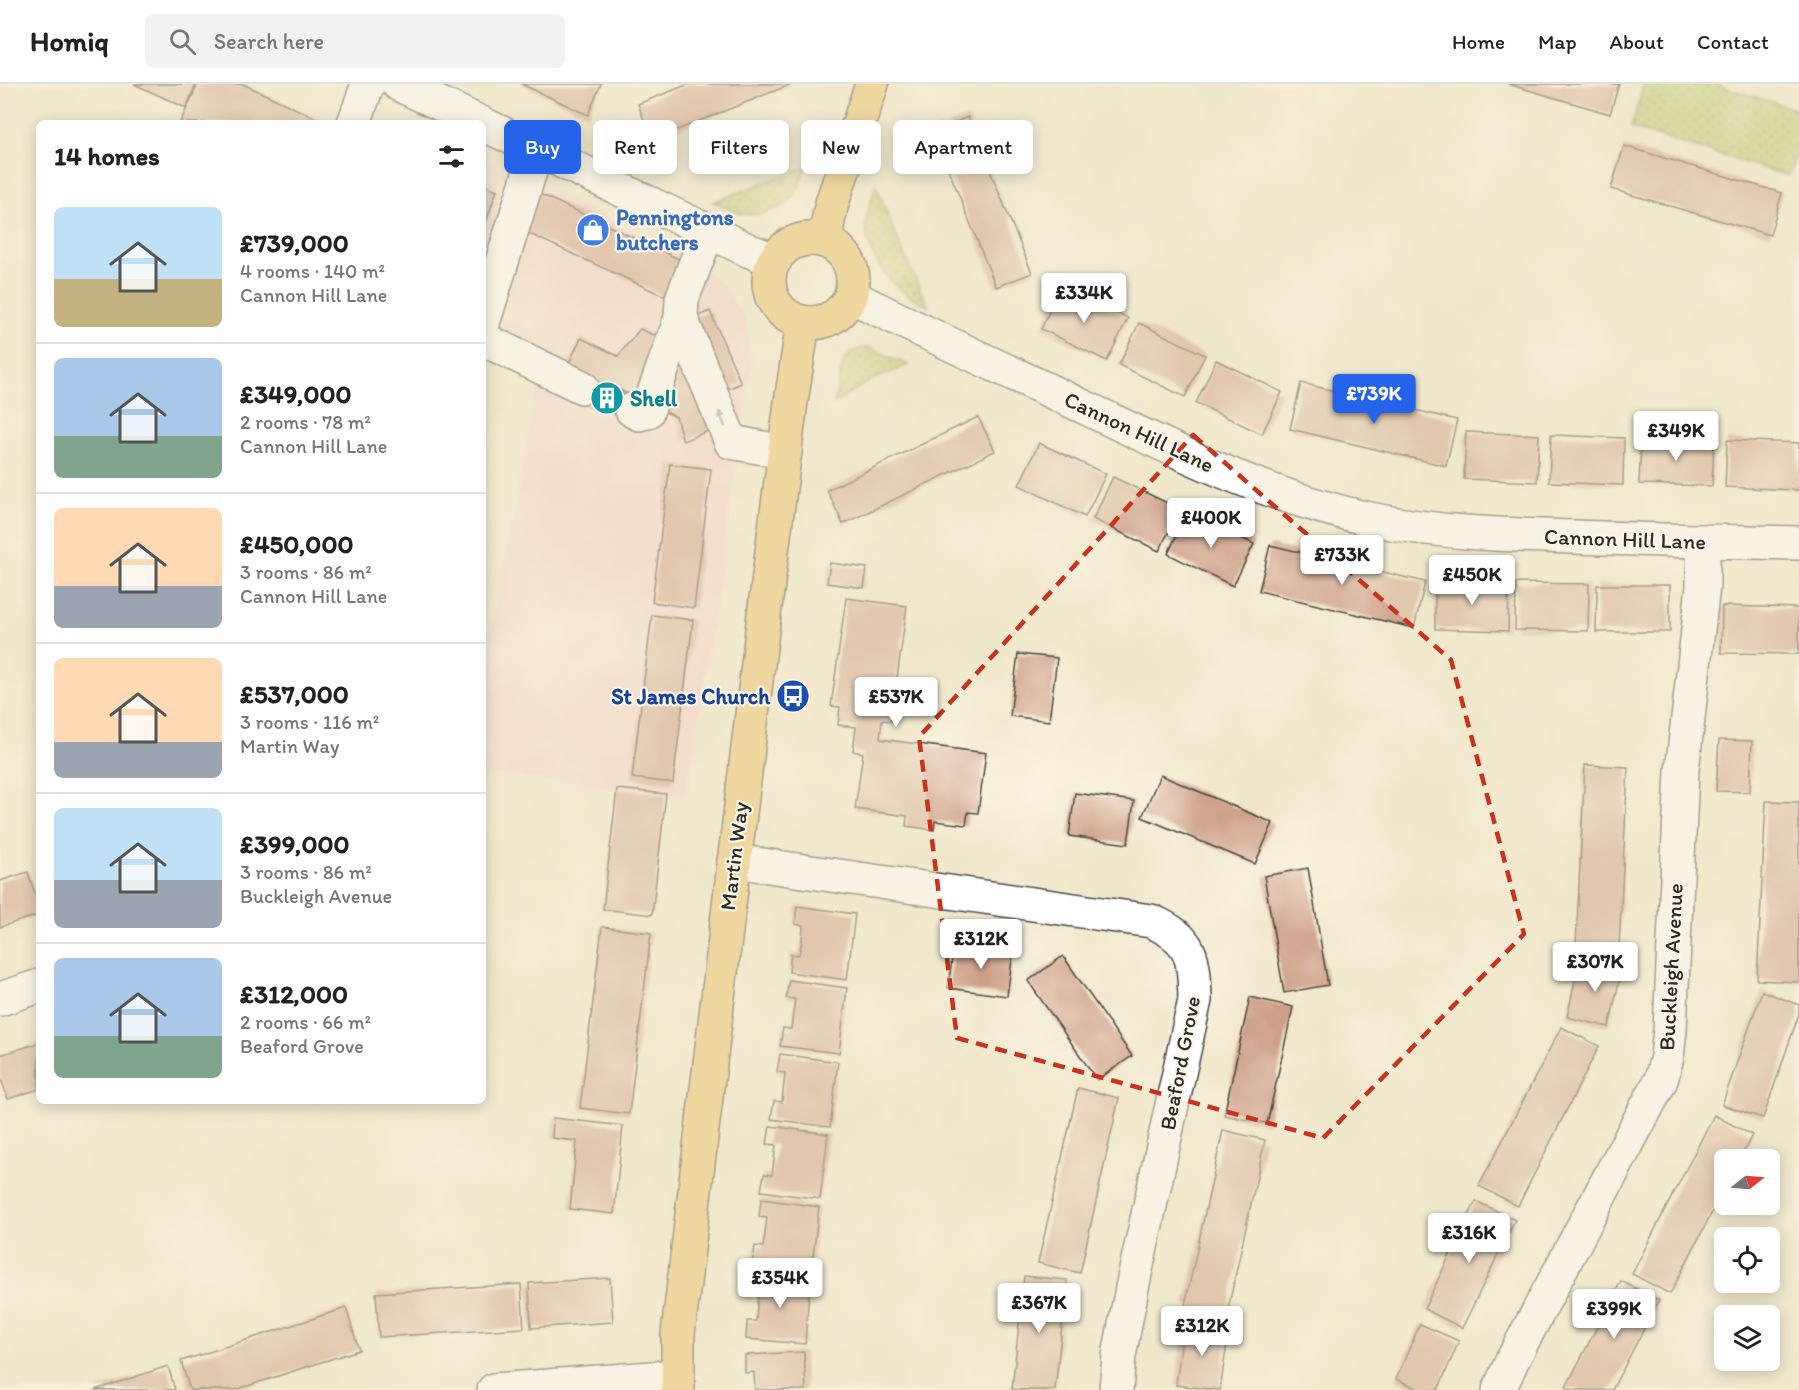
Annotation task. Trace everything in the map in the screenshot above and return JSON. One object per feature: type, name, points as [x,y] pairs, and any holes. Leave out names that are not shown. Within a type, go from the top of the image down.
[{"type":"main road","points":[[824,240],[832,203],[872,84]]},
{"type":"main road","points":[[809,239],[824,240],[846,256],[852,269],[854,283],[851,296],[843,309],[832,318],[818,323],[803,323],[793,319],[776,304],[769,282],[770,271],[775,260],[784,249],[796,242],[809,239]]},
{"type":"main road","name":"Martin Way","points":[[678,1383],[678,1334],[734,861],[803,323]]},
{"type":"street","points":[[355,120],[368,84]]},
{"type":"street","points":[[398,84],[474,120]]},
{"type":"street","points":[[486,126],[504,134]]},
{"type":"street","points":[[581,170],[750,251],[775,260]]},
{"type":"street","points":[[486,313],[529,174]]},
{"type":"street","points":[[632,410],[639,414],[647,412],[681,318],[682,298],[708,231]]},
{"type":"street","name":"Cannon Hill Lane","points":[[851,296],[1246,481],[1298,500],[1367,518],[1412,527],[1458,532],[1703,542],[1799,543]]},
{"type":"street","points":[[681,318],[731,442],[785,452]]},
{"type":"street","points":[[486,339],[582,387]]},
{"type":"street","name":"Buckleigh Avenue","points":[[1499,1390],[1512,1361],[1660,1080],[1667,1057],[1682,771],[1703,586],[1703,542]]},
{"type":"street","name":"Beaford Grove","points":[[734,861],[1151,921],[1170,930],[1184,944],[1194,968],[1195,1000],[1132,1288],[1119,1356],[1116,1390]]},
{"type":"street","points":[[0,999],[36,987]]},
{"type":"street","points":[[494,1390],[678,1383]]},
{"type":"highlighted area","points":[[1193,435],[1451,660],[1524,934],[1323,1138],[957,1038],[919,737]]},
{"type":"shaded area","points":[[486,161],[504,170],[504,174],[513,174],[690,258],[724,286],[746,321],[752,361],[687,796],[486,773],[486,660],[538,381],[486,355]]},
{"type":"green space","points":[[1644,84],[1713,84],[1799,110],[1799,142],[1789,176],[1631,128]]},
{"type":"green space","points":[[801,169],[801,174],[804,174],[794,196],[781,207],[764,213],[748,214],[713,202],[789,174]]},
{"type":"green space","points":[[876,185],[900,246],[928,306],[908,295],[892,282],[873,255],[866,225]]},
{"type":"green space","points":[[862,348],[870,348],[909,365],[870,381],[834,403],[843,363],[849,354]]},
{"type":"building","points":[[134,84],[196,84],[186,108]]},
{"type":"building","points":[[198,84],[243,84],[320,120],[181,120]]},
{"type":"building","points":[[521,84],[601,84],[588,115]]},
{"type":"building","points":[[689,84],[792,84],[702,120],[689,120],[689,125],[677,130],[677,120],[644,120],[638,104]]},
{"type":"building","points":[[1508,84],[1619,84],[1610,114]]},
{"type":"building","points":[[1624,146],[1782,193],[1770,235],[1611,189]]},
{"type":"building","points":[[950,174],[991,174],[1032,273],[996,287]]},
{"type":"building","points":[[486,186],[497,190],[486,222]]},
{"type":"building","points":[[538,193],[681,260],[664,296],[521,230]]},
{"type":"building","points":[[1061,287],[1128,318],[1107,361],[1041,329]]},
{"type":"building","points":[[710,311],[741,383],[717,394],[728,423],[683,441],[676,417],[568,365],[581,338],[618,356],[640,329],[653,335]]},
{"type":"building","points":[[1139,323],[1205,355],[1185,397],[1119,365]]},
{"type":"building","points":[[1216,360],[1282,392],[1262,434],[1196,403]]},
{"type":"building","name":"Shell","points":[[587,376],[637,399],[627,420],[577,396]]},
{"type":"building","points":[[1301,383],[1457,420],[1446,466],[1290,429]]},
{"type":"building","points":[[978,417],[995,451],[843,524],[827,490]]},
{"type":"building","points":[[1466,432],[1539,435],[1537,482],[1464,479]]},
{"type":"building","points":[[1551,435],[1624,438],[1623,485],[1549,482]]},
{"type":"building","points":[[1641,437],[1714,440],[1712,486],[1639,484]]},
{"type":"building","points":[[1727,440],[1799,443],[1798,490],[1725,487]]},
{"type":"building","points":[[1039,443],[1106,474],[1085,517],[1019,485]]},
{"type":"building","points":[[670,464],[711,469],[694,608],[652,602]]},
{"type":"building","points":[[1113,477],[1180,509],[1159,551],[1093,519]]},
{"type":"building","points":[[1187,512],[1254,544],[1233,586],[1168,554]]},
{"type":"building","points":[[1270,545],[1425,582],[1414,628],[1259,591]]},
{"type":"building","points":[[830,563],[867,568],[864,588],[827,583]]},
{"type":"building","points":[[1435,583],[1509,583],[1508,631],[1435,629]]},
{"type":"building","points":[[1516,583],[1589,584],[1588,631],[1515,630]]},
{"type":"building","points":[[1597,585],[1670,585],[1670,632],[1596,632]]},
{"type":"building","points":[[846,598],[907,606],[891,721],[882,720],[880,739],[986,753],[978,813],[968,812],[966,825],[935,821],[934,830],[906,826],[907,816],[855,809],[863,753],[853,751],[856,727],[838,725],[840,707],[831,706]]},
{"type":"building","points":[[1722,606],[1799,608],[1799,654],[1721,653]]},
{"type":"building","points":[[652,615],[693,620],[673,783],[632,778]]},
{"type":"building","points":[[1018,654],[1057,658],[1049,721],[1010,716]]},
{"type":"building","points":[[1719,740],[1752,741],[1750,792],[1716,791]]},
{"type":"building","points":[[1585,765],[1628,767],[1619,947],[1576,945]]},
{"type":"building","points":[[1160,775],[1273,823],[1255,864],[1142,817]]},
{"type":"building","points":[[617,789],[666,794],[652,915],[603,909]]},
{"type":"building","points":[[1075,793],[1134,801],[1128,844],[1069,836]]},
{"type":"building","points":[[1766,801],[1799,802],[1799,982],[1757,980]]},
{"type":"building","points":[[1308,868],[1328,985],[1284,993],[1264,876]]},
{"type":"building","points":[[28,872],[36,897],[36,916],[0,927],[0,881]]},
{"type":"building","points":[[797,906],[855,914],[847,980],[789,972],[791,954],[799,955],[802,940],[803,926],[795,924]]},
{"type":"building","points":[[602,927],[651,933],[629,1114],[580,1108]]},
{"type":"building","points":[[954,945],[1013,953],[1007,996],[948,988]]},
{"type":"building","points":[[1063,956],[1132,1056],[1097,1080],[1028,981]]},
{"type":"building","points":[[1580,959],[1622,968],[1609,1027],[1567,1017]]},
{"type":"building","points":[[789,980],[847,988],[839,1053],[780,1046],[783,1028],[791,1029],[795,999],[786,998]]},
{"type":"building","points":[[1762,991],[1799,1005],[1799,1014],[1763,1118],[1722,1105]]},
{"type":"building","points":[[1250,997],[1293,1007],[1267,1124],[1224,1115]]},
{"type":"building","points":[[1561,1027],[1599,1046],[1518,1206],[1479,1186]]},
{"type":"building","points":[[36,1044],[36,1090],[8,1099],[0,1076],[0,1055]]},
{"type":"building","points":[[780,1054],[838,1062],[830,1127],[771,1119],[774,1101],[782,1102],[785,1073],[777,1072]]},
{"type":"building","points":[[1078,1088],[1119,1098],[1080,1273],[1038,1263]]},
{"type":"building","points":[[1714,1115],[1752,1135],[1745,1149],[1714,1149],[1714,1208],[1670,1294],[1632,1274]]},
{"type":"building","points":[[553,1118],[623,1126],[614,1214],[570,1209],[577,1141],[552,1138]]},
{"type":"building","points":[[770,1126],[828,1134],[820,1199],[761,1191],[764,1174],[772,1175],[776,1145],[767,1144]]},
{"type":"building","points":[[1223,1130],[1265,1140],[1227,1314],[1185,1305]]},
{"type":"building","points":[[761,1199],[819,1207],[811,1272],[752,1264],[755,1246],[763,1247],[767,1218],[759,1217]]},
{"type":"building","points":[[1476,1201],[1515,1220],[1462,1328],[1424,1309]]},
{"type":"building","points":[[751,1273],[810,1278],[805,1344],[746,1339],[747,1321],[756,1321],[758,1292],[749,1291]]},
{"type":"building","points":[[1024,1276],[1067,1280],[1055,1390],[1012,1390]]},
{"type":"building","points":[[610,1278],[613,1322],[531,1328],[529,1283]]},
{"type":"building","points":[[1621,1281],[1659,1300],[1612,1390],[1572,1390],[1566,1387]]},
{"type":"building","points":[[521,1284],[524,1328],[379,1337],[376,1293]]},
{"type":"building","points":[[346,1308],[359,1350],[235,1390],[190,1390],[181,1361]]},
{"type":"building","points":[[1184,1323],[1229,1330],[1220,1390],[1176,1385]]},
{"type":"building","points":[[1420,1324],[1459,1341],[1438,1390],[1421,1390],[1396,1379]]},
{"type":"building","points":[[804,1352],[806,1390],[755,1390],[754,1372],[745,1373],[745,1355]]},
{"type":"building","points":[[168,1366],[175,1390],[95,1390]]},
{"type":"tunnel","points":[[582,387],[632,410]]},
{"type":"place","name":"Penningtons butchers","points":[[593,230]]},
{"type":"place","name":"Shell","points":[[607,398]]},
{"type":"place","name":"St James Church","points":[[793,696]]}]
